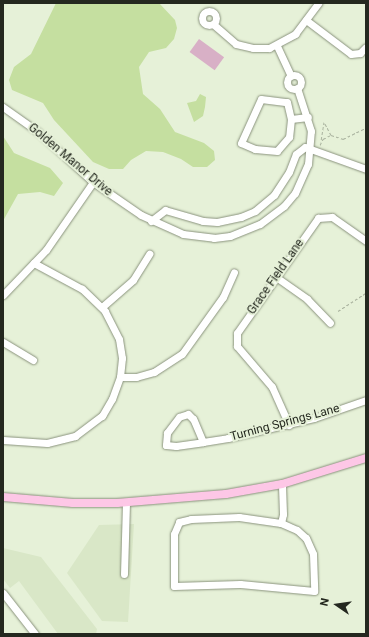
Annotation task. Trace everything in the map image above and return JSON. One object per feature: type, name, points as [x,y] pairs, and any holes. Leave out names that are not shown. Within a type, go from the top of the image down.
[{"type":"main road","points":[[3,497],[73,503],[126,502],[226,494],[282,484],[366,458]]},
{"type":"street","points":[[213,24],[225,37],[240,45],[259,49],[277,46],[292,37],[318,3]]},
{"type":"street","points":[[306,20],[353,55]]},
{"type":"street","name":"Golden Manor Drive","points":[[3,106],[38,132],[93,182],[151,221],[198,237],[214,238],[243,232],[272,216],[295,193],[308,164],[311,131],[298,88],[301,84],[300,78],[296,75],[291,76],[277,46]]},
{"type":"street","points":[[353,55],[362,52],[366,47]]},
{"type":"street","points":[[352,63],[353,55]]},
{"type":"street","points":[[260,98],[287,102],[291,119],[289,137],[277,151],[255,149],[241,143],[260,98]]},
{"type":"street","points":[[291,119],[308,117]]},
{"type":"street","points":[[151,221],[164,210],[203,221],[217,222],[241,217],[255,211],[274,195],[283,184],[300,149],[309,147],[310,150],[366,169]]},
{"type":"street","points":[[3,295],[54,240],[93,182]]},
{"type":"street","name":"Grace Field Lane","points":[[289,425],[272,387],[239,350],[235,342],[237,333],[314,222],[322,216],[339,220],[366,240]]},
{"type":"street","points":[[102,307],[133,280],[150,254]]},
{"type":"street","points":[[3,440],[47,443],[75,436],[102,416],[112,399],[120,376],[122,358],[119,339],[102,307],[82,289],[34,263]]},
{"type":"street","points":[[120,376],[136,377],[154,372],[182,354],[223,297],[234,272]]},
{"type":"street","points":[[276,277],[307,299],[330,323]]},
{"type":"street","points":[[3,342],[32,360]]},
{"type":"street","name":"Turning Springs Lane","points":[[203,442],[193,419],[188,414],[179,417],[167,433],[166,445],[203,442],[289,425],[366,400]]},
{"type":"street","points":[[281,523],[283,508],[282,484]]},
{"type":"street","points":[[124,574],[126,502]]},
{"type":"street","points":[[239,517],[281,523],[297,530],[306,538],[311,549],[315,570],[314,591],[240,584],[174,586],[174,534],[179,522],[190,519],[239,517]]},
{"type":"street","points":[[4,594],[35,634]]},
{"type":"path","points":[[319,152],[324,122],[331,135],[343,139],[366,128]]},
{"type":"path","points":[[321,142],[331,135]]},
{"type":"path","points":[[338,311],[366,293]]},
{"type":"shaded area","points":[[56,3],[159,3],[175,20],[177,28],[174,39],[166,48],[149,52],[139,67],[143,94],[160,109],[175,132],[204,143],[214,151],[215,160],[207,167],[193,167],[181,159],[163,152],[146,151],[131,160],[123,169],[109,169],[93,162],[54,120],[43,103],[12,90],[9,80],[14,67],[31,54]]},
{"type":"shaded area","points":[[199,39],[224,57],[215,70],[190,52]]},
{"type":"shaded area","points":[[200,94],[206,97],[205,107],[203,116],[194,122],[187,103],[196,101]]},
{"type":"shaded area","points":[[3,136],[14,153],[50,168],[63,183],[54,196],[40,192],[18,194],[3,221]]},
{"type":"shaded area","points":[[134,524],[128,622],[102,621],[67,573],[99,525]]},
{"type":"shaded area","points":[[3,548],[41,557],[97,629],[96,634],[58,634],[19,581],[10,588],[3,579]]}]
